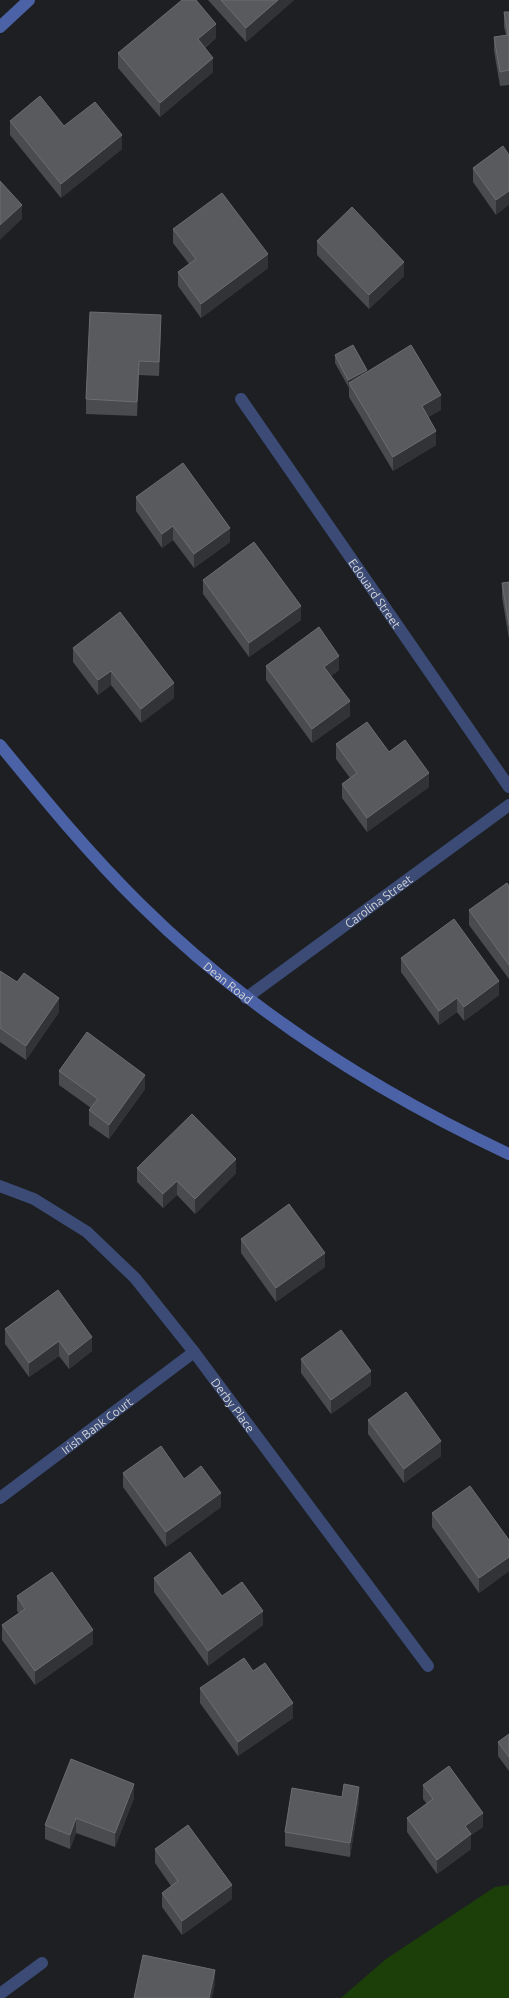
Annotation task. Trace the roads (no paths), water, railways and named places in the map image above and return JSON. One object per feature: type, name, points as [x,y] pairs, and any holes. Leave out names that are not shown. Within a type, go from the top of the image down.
[{"type":"main road","points":[[0,27],[29,0]]},
{"type":"main road","name":"Dean Road","points":[[0,745],[71,831],[135,899],[173,935],[246,998],[307,1042],[355,1072],[452,1128],[509,1154]]},
{"type":"street","name":"Edouard Street","points":[[241,399],[509,786]]},
{"type":"street","name":"Carolina Street","points":[[246,998],[509,804]]},
{"type":"street","name":"Derby Place","points":[[0,1186],[34,1199],[87,1232],[136,1278],[194,1352],[428,1666]]},
{"type":"street","name":"Irish Bank Court","points":[[0,1498],[194,1352]]},
{"type":"street","points":[[0,1994],[42,1963]]}]
